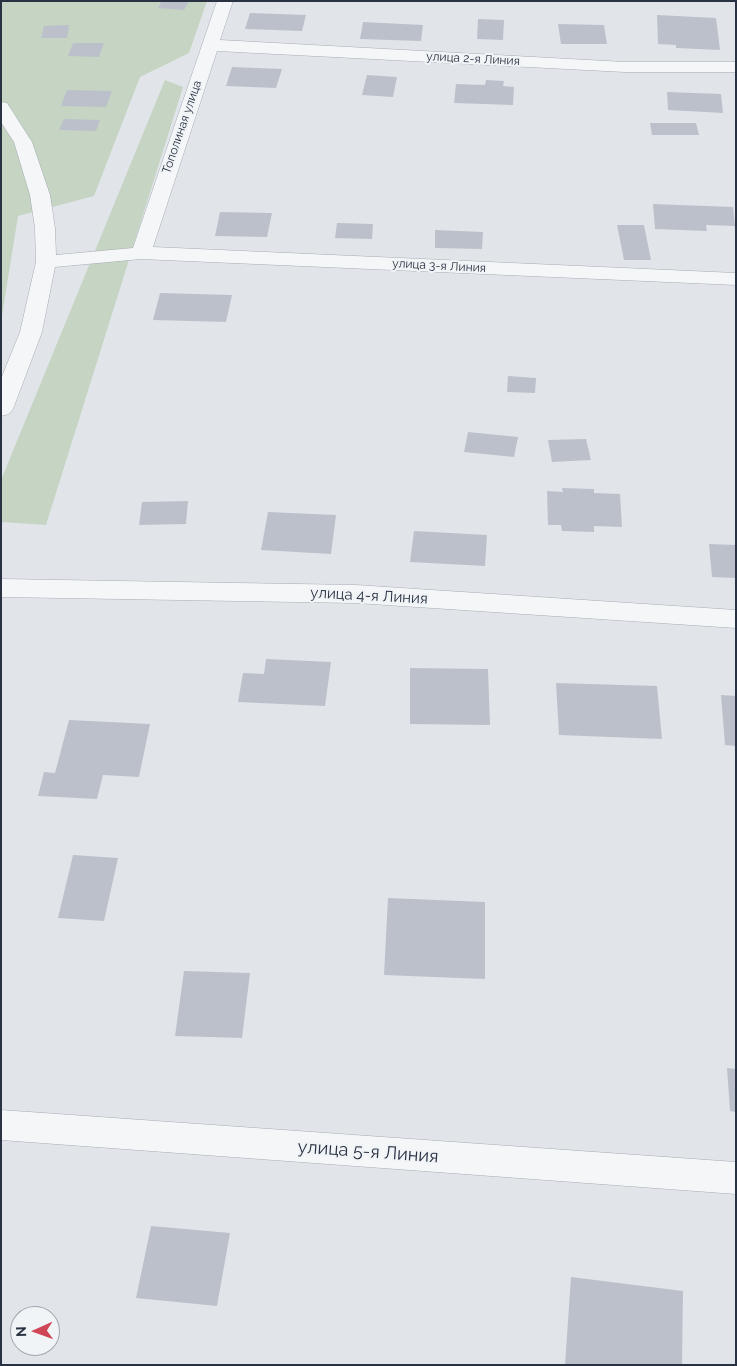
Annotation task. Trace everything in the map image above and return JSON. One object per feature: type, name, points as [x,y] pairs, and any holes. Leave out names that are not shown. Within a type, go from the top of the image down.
[{"type":"street","name":"Тополиная улица","points":[[141,253],[225,1]]},
{"type":"street","name":"улица 2-я Линия","points":[[210,45],[625,67],[736,67]]},
{"type":"street","points":[[1,107],[22,142],[40,195],[45,228],[46,262],[31,332],[1,409]]},
{"type":"street","name":"улица 3-я Линия","points":[[46,262],[141,253],[736,279]]},
{"type":"street","name":"улица 4-я Линия","points":[[1,588],[356,594],[736,619]]},
{"type":"street","name":"улица 5-я Линия","points":[[1,1125],[736,1178]]},
{"type":"green space","points":[[1,1],[207,1],[189,53],[140,77],[94,196],[18,216],[1,322]]},
{"type":"green space","points":[[165,80],[183,87],[46,525],[1,522],[1,480]]},
{"type":"building","points":[[162,1],[189,1],[184,10],[158,8]]},
{"type":"building","points":[[250,13],[306,15],[302,31],[245,29]]},
{"type":"building","points":[[657,15],[716,18],[720,50],[676,48],[676,45],[658,44]]},
{"type":"building","points":[[478,19],[504,20],[503,40],[477,39]]},
{"type":"building","points":[[363,22],[423,25],[421,41],[360,39]]},
{"type":"building","points":[[558,24],[604,25],[607,44],[561,44]]},
{"type":"building","points":[[69,25],[67,38],[41,38],[44,26]]},
{"type":"building","points":[[73,43],[104,43],[99,57],[68,56]]},
{"type":"building","points":[[232,67],[282,69],[276,88],[226,86]]},
{"type":"building","points":[[367,75],[397,77],[393,97],[362,95]]},
{"type":"building","points":[[486,80],[504,81],[503,86],[514,87],[513,105],[454,103],[456,84],[485,85]]},
{"type":"building","points":[[67,90],[112,91],[106,107],[61,106]]},
{"type":"building","points":[[667,92],[721,94],[723,113],[668,110]]},
{"type":"building","points":[[64,119],[100,120],[96,131],[59,130]]},
{"type":"building","points":[[650,123],[696,123],[699,135],[652,135]]},
{"type":"building","points":[[653,204],[733,207],[735,226],[706,225],[707,231],[655,229]]},
{"type":"building","points":[[220,212],[272,213],[267,237],[215,236]]},
{"type":"building","points":[[337,223],[373,224],[372,239],[335,238]]},
{"type":"building","points":[[617,225],[644,225],[651,260],[624,260]]},
{"type":"building","points":[[435,230],[483,232],[482,249],[435,248]]},
{"type":"building","points":[[160,293],[232,295],[226,322],[153,320]]},
{"type":"building","points":[[508,376],[536,378],[535,393],[507,392]]},
{"type":"building","points":[[468,432],[518,437],[514,457],[464,452]]},
{"type":"building","points":[[586,439],[591,460],[552,462],[548,440]]},
{"type":"building","points":[[562,488],[594,489],[594,493],[620,494],[622,527],[594,526],[594,532],[562,531],[561,525],[548,525],[547,491],[563,492]]},
{"type":"building","points":[[188,501],[186,524],[139,525],[142,502]]},
{"type":"building","points":[[268,512],[336,515],[331,554],[261,550]]},
{"type":"building","points":[[414,531],[487,535],[485,566],[410,562]]},
{"type":"building","points":[[709,544],[736,545],[736,578],[712,577]]},
{"type":"building","points":[[266,659],[331,662],[325,706],[238,702],[243,673],[264,674]]},
{"type":"building","points":[[410,668],[488,669],[490,725],[410,724]]},
{"type":"building","points":[[556,683],[657,686],[662,739],[559,735]]},
{"type":"building","points":[[721,695],[736,696],[736,746],[725,745]]},
{"type":"building","points":[[69,720],[150,724],[139,777],[103,775],[97,799],[38,796],[44,772],[55,773]]},
{"type":"building","points":[[73,855],[118,858],[104,921],[58,918]]},
{"type":"building","points":[[388,898],[485,902],[485,979],[384,975]]},
{"type":"building","points":[[184,971],[250,973],[242,1038],[175,1036]]},
{"type":"building","points":[[727,1068],[736,1069],[736,1112],[730,1111]]},
{"type":"building","points":[[151,1226],[230,1233],[217,1306],[136,1298]]},
{"type":"building","points":[[571,1277],[683,1291],[682,1365],[565,1365]]}]
